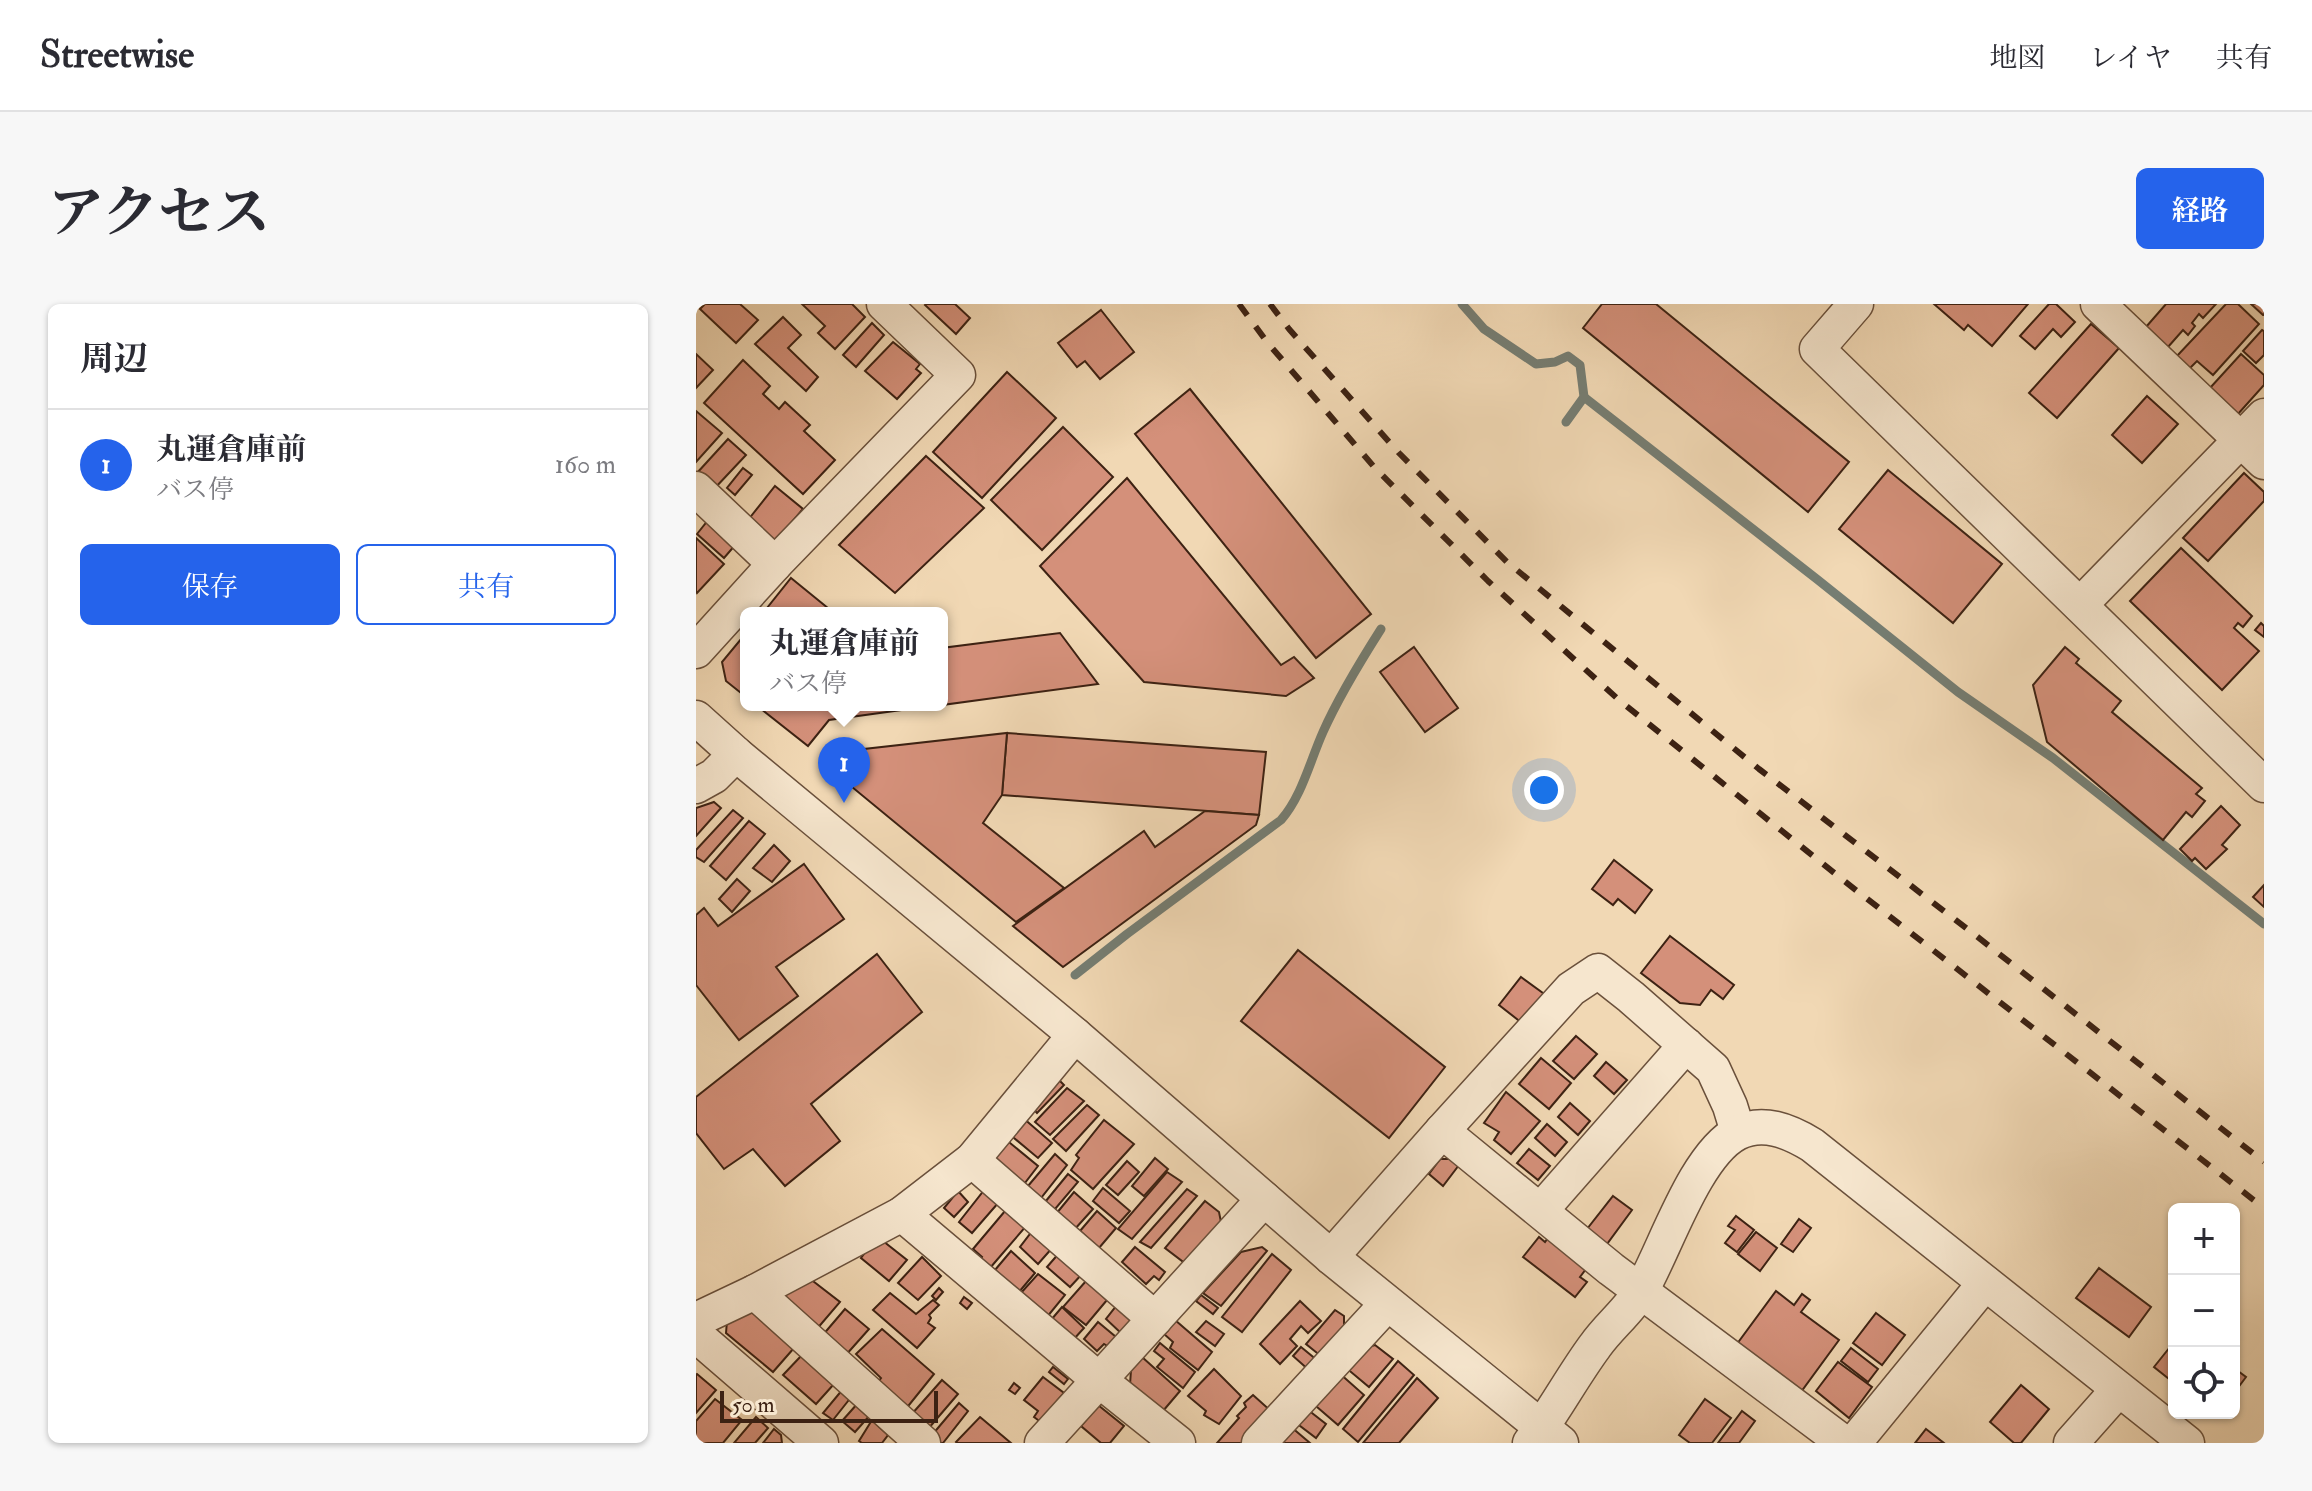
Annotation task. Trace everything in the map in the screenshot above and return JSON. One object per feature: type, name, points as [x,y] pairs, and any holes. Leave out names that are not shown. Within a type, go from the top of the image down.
[{"type":"street","points":[[696,651],[775,564],[958,375],[884,304]]},
{"type":"street","points":[[1856,304],[1817,349],[2264,785]]},
{"type":"street","points":[[2080,605],[2256,439],[2098,304]]},
{"type":"street","points":[[696,489],[775,564]]},
{"type":"street","points":[[696,718],[1075,1035],[1387,1304],[1491,1385],[1544,1438],[1596,1344],[1641,1291],[1704,1165],[1726,1140],[1738,1132],[1775,1127],[1812,1145],[2187,1443]]},
{"type":"street","points":[[696,786],[714,776],[736,754]]},
{"type":"street","points":[[1331,1257],[1571,989],[1598,971],[1713,1069],[1738,1132]]},
{"type":"street","points":[[696,1320],[902,1214],[972,1160],[1075,1035]]},
{"type":"street","points":[[1541,1210],[1686,1045]]},
{"type":"street","points":[[1442,1131],[1641,1291],[1844,1443]]},
{"type":"street","points":[[972,1160],[1155,1319]]},
{"type":"street","points":[[1042,1443],[1264,1199]]},
{"type":"street","points":[[902,1214],[1178,1443]]},
{"type":"street","points":[[1854,1443],[1985,1283]]},
{"type":"street","points":[[755,1292],[923,1443]]},
{"type":"street","points":[[1259,1443],[1387,1304]]},
{"type":"street","points":[[696,1335],[812,1440]]},
{"type":"street","points":[[2087,1438],[2118,1390]]},
{"type":"building","points":[[705,304],[740,304],[758,320],[736,343],[700,309]]},
{"type":"building","points":[[802,304],[852,304],[865,317],[835,349],[818,333],[825,326]]},
{"type":"building","points":[[926,304],[955,304],[970,318],[956,334]]},
{"type":"building","points":[[1602,304],[1656,304],[1849,462],[1808,512],[1583,328]]},
{"type":"building","points":[[1934,304],[2028,304],[1992,346],[1968,325],[1964,330]]},
{"type":"building","points":[[2049,304],[2056,304],[2075,322],[2061,337],[2053,329],[2035,349],[2020,336]]},
{"type":"building","points":[[2166,304],[2216,304],[2203,318],[2199,314],[2188,335],[2183,330],[2168,347],[2146,327]]},
{"type":"building","points":[[2226,304],[2238,304],[2259,324],[2213,375],[2197,361],[2189,369],[2176,357]]},
{"type":"building","points":[[2251,304],[2264,304],[2264,315],[2263,315]]},
{"type":"building","points":[[1101,310],[1134,352],[1100,379],[1085,361],[1077,367],[1058,343]]},
{"type":"building","points":[[783,317],[801,335],[788,348],[818,377],[806,391],[755,344]]},
{"type":"building","points":[[872,323],[884,335],[856,367],[843,355]]},
{"type":"building","points":[[2091,324],[2119,348],[2057,418],[2029,393]]},
{"type":"building","points":[[2262,330],[2264,355],[2256,363],[2243,351]]},
{"type":"building","points":[[893,342],[920,364],[916,369],[921,373],[897,399],[865,371]]},
{"type":"building","points":[[696,354],[713,370],[696,388]]},
{"type":"building","points":[[2241,354],[2264,375],[2264,385],[2238,414],[2210,388]]},
{"type":"building","points":[[743,360],[770,386],[763,394],[779,409],[785,402],[810,425],[804,431],[835,460],[803,494],[704,403]]},
{"type":"building","points":[[1007,372],[1056,418],[982,498],[933,452]]},
{"type":"building","points":[[1190,389],[1371,614],[1316,658],[1135,434]]},
{"type":"building","points":[[2147,396],[2178,424],[2142,463],[2112,435]]},
{"type":"building","points":[[696,411],[722,433],[696,462]]},
{"type":"building","points":[[1063,427],[1113,477],[1042,550],[991,500]]},
{"type":"building","points":[[728,439],[746,455],[714,489],[697,473]]},
{"type":"building","points":[[926,456],[984,508],[895,593],[839,545]]},
{"type":"building","points":[[743,468],[752,475],[735,495],[727,488]]},
{"type":"building","points":[[1888,470],[2002,564],[1953,623],[1839,529]]},
{"type":"building","points":[[2244,473],[2264,492],[2264,501],[2208,561],[2183,538]]},
{"type":"building","points":[[1127,478],[1281,665],[1294,657],[1314,678],[1286,696],[1144,682],[1040,566]]},
{"type":"building","points":[[775,486],[803,509],[775,542],[748,520]]},
{"type":"building","points":[[709,519],[736,544],[724,558],[697,534]]},
{"type":"building","points":[[696,538],[724,564],[697,593],[696,591]]},
{"type":"building","points":[[2181,548],[2252,616],[2243,627],[2238,623],[2234,628],[2259,651],[2222,690],[2130,601]]},
{"type":"building","points":[[791,578],[827,607],[768,607]]},
{"type":"building","points":[[2261,623],[2264,626],[2264,637],[2255,630]]},
{"type":"building","points":[[1060,633],[1098,684],[948,704],[948,647]]},
{"type":"building","points":[[740,640],[740,692],[726,681],[722,662]]},
{"type":"building","points":[[1414,647],[1458,708],[1425,732],[1380,672]]},
{"type":"building","points":[[2065,647],[2079,659],[2076,663],[2121,701],[2112,712],[2202,788],[2196,794],[2205,801],[2192,817],[2186,812],[2163,840],[2047,742],[2033,685]]},
{"type":"building","points":[[764,711],[894,711],[829,720],[808,746]]},
{"type":"building","points":[[1007,733],[1266,752],[1259,815],[1002,795]]},
{"type":"building","points":[[1007,733],[1002,795],[983,823],[1064,888],[1016,922],[835,773],[855,750]]},
{"type":"building","points":[[714,802],[721,808],[696,836],[696,808]]},
{"type":"building","points":[[2221,806],[2240,825],[2222,845],[2227,849],[2206,869],[2180,849]]},
{"type":"building","points":[[733,810],[743,818],[704,862],[696,857],[696,850]]},
{"type":"building","points":[[1205,811],[1259,815],[1256,825],[1063,967],[1013,926],[1144,831],[1155,847]]},
{"type":"building","points":[[749,821],[765,834],[726,880],[710,866]]},
{"type":"building","points":[[774,845],[790,861],[772,882],[753,868]]},
{"type":"building","points":[[1614,860],[1652,890],[1635,913],[1618,899],[1613,905],[1592,889]]},
{"type":"building","points":[[804,864],[844,919],[776,967],[798,996],[739,1040],[696,985],[696,915],[704,908],[718,926]]},
{"type":"building","points":[[737,879],[750,891],[732,912],[719,899]]},
{"type":"building","points":[[2264,885],[2264,907],[2253,897]]},
{"type":"building","points":[[1670,936],[1734,985],[1723,999],[1711,990],[1700,1005],[1680,1003],[1641,973]]},
{"type":"building","points":[[1298,950],[1445,1067],[1389,1138],[1241,1021]]},
{"type":"building","points":[[877,954],[922,1012],[811,1104],[840,1141],[785,1186],[753,1149],[724,1169],[696,1133],[696,1097]]},
{"type":"building","points":[[1521,977],[1547,996],[1527,1027],[1499,1005]]},
{"type":"building","points":[[1576,1036],[1597,1054],[1574,1079],[1553,1061]]},
{"type":"building","points":[[1541,1058],[1571,1083],[1549,1109],[1519,1084]]},
{"type":"building","points":[[1606,1062],[1627,1080],[1614,1094],[1594,1076]]},
{"type":"building","points":[[1059,1080],[1064,1085],[1037,1113],[1028,1103]]},
{"type":"building","points":[[1067,1088],[1084,1101],[1050,1135],[1035,1122]]},
{"type":"building","points":[[1506,1092],[1540,1121],[1511,1154],[1494,1140],[1499,1132],[1484,1123]]},
{"type":"building","points":[[1570,1103],[1590,1121],[1578,1135],[1558,1117]]},
{"type":"building","points":[[1087,1105],[1099,1115],[1066,1151],[1053,1139]]},
{"type":"building","points":[[1022,1117],[1052,1143],[1038,1158],[1008,1133]]},
{"type":"building","points":[[1104,1120],[1134,1144],[1093,1189],[1071,1170],[1079,1158],[1076,1155]]},
{"type":"building","points":[[1547,1124],[1567,1142],[1555,1156],[1535,1138]]},
{"type":"building","points":[[1004,1138],[1038,1166],[1021,1188],[986,1160]]},
{"type":"building","points":[[1529,1149],[1550,1166],[1538,1180],[1517,1163]]},
{"type":"building","points":[[1055,1154],[1067,1165],[1041,1198],[1028,1186]]},
{"type":"building","points":[[1155,1158],[1168,1169],[1144,1196],[1132,1186]]},
{"type":"building","points":[[1440,1159],[1451,1159],[1459,1165],[1443,1186],[1429,1174]]},
{"type":"building","points":[[1127,1161],[1139,1172],[1118,1195],[1106,1185]]},
{"type":"building","points":[[1167,1172],[1182,1182],[1132,1239],[1118,1229]]},
{"type":"building","points":[[1068,1174],[1078,1182],[1050,1215],[1041,1207]]},
{"type":"building","points":[[1103,1188],[1130,1211],[1119,1223],[1093,1201]]},
{"type":"building","points":[[985,1189],[999,1202],[972,1233],[959,1222]]},
{"type":"building","points":[[1187,1189],[1197,1196],[1151,1248],[1140,1242]]},
{"type":"building","points":[[958,1191],[968,1202],[954,1217],[944,1208]]},
{"type":"building","points":[[1074,1192],[1093,1209],[1074,1230],[1056,1214]]},
{"type":"building","points":[[1613,1196],[1632,1210],[1607,1244],[1587,1229]]},
{"type":"building","points":[[1205,1201],[1219,1212],[1221,1222],[1186,1264],[1165,1248]]},
{"type":"building","points":[[1005,1211],[1027,1225],[990,1268],[973,1249]]},
{"type":"building","points":[[1097,1211],[1116,1228],[1099,1248],[1080,1231]]},
{"type":"building","points":[[1736,1216],[1754,1230],[1737,1252],[1725,1243],[1735,1230],[1728,1226]]},
{"type":"building","points":[[1799,1219],[1811,1228],[1793,1252],[1781,1244]]},
{"type":"building","points":[[1033,1230],[1053,1247],[1038,1264],[1020,1247]]},
{"type":"building","points":[[1553,1231],[1592,1261],[1580,1277],[1587,1282],[1575,1297],[1523,1257],[1539,1237],[1545,1242]]},
{"type":"building","points":[[1756,1232],[1777,1248],[1760,1271],[1738,1254]]},
{"type":"building","points":[[883,1241],[907,1260],[889,1281],[861,1258],[867,1250]]},
{"type":"building","points":[[1135,1247],[1165,1272],[1159,1280],[1154,1276],[1146,1284],[1122,1262]]},
{"type":"building","points":[[1262,1247],[1267,1251],[1221,1306],[1203,1293],[1241,1252]]},
{"type":"building","points":[[1011,1251],[1035,1273],[1019,1292],[995,1270]]},
{"type":"building","points":[[1060,1252],[1083,1273],[1070,1287],[1047,1267]]},
{"type":"building","points":[[1272,1254],[1291,1270],[1242,1332],[1222,1317]]},
{"type":"building","points":[[922,1257],[941,1276],[918,1300],[898,1283]]},
{"type":"building","points":[[2099,1268],[2151,1307],[2129,1337],[2076,1298]]},
{"type":"building","points":[[1038,1274],[1065,1295],[1047,1317],[1020,1294]]},
{"type":"building","points":[[809,1278],[840,1302],[816,1330],[784,1302],[786,1290]]},
{"type":"building","points":[[1086,1281],[1107,1300],[1086,1325],[1063,1307]]},
{"type":"building","points":[[939,1288],[943,1292],[936,1300],[932,1296]]},
{"type":"building","points":[[1776,1291],[1794,1305],[1802,1294],[1810,1300],[1801,1312],[1839,1340],[1798,1396],[1734,1348]]},
{"type":"building","points":[[890,1293],[916,1314],[933,1300],[939,1305],[929,1315],[928,1323],[935,1328],[917,1348],[873,1310]]},
{"type":"building","points":[[1201,1295],[1218,1308],[1213,1314],[1196,1301]]},
{"type":"building","points":[[964,1297],[972,1303],[967,1309],[960,1303]]},
{"type":"building","points":[[1300,1301],[1321,1321],[1308,1333],[1301,1326],[1290,1339],[1297,1346],[1280,1364],[1260,1344]]},
{"type":"building","points":[[1117,1305],[1130,1315],[1131,1323],[1122,1334],[1106,1319]]},
{"type":"building","points":[[1062,1307],[1084,1328],[1073,1340],[1051,1320]]},
{"type":"building","points":[[750,1308],[794,1348],[773,1372],[726,1333],[727,1321]]},
{"type":"building","points":[[845,1309],[869,1329],[845,1356],[822,1336]]},
{"type":"building","points":[[1335,1310],[1344,1316],[1344,1333],[1322,1357],[1306,1344]]},
{"type":"building","points":[[1876,1313],[1905,1335],[1882,1365],[1853,1343]]},
{"type":"building","points":[[1175,1320],[1212,1352],[1198,1370],[1170,1348],[1173,1342],[1164,1334]]},
{"type":"building","points":[[1206,1321],[1224,1334],[1215,1346],[1196,1332]]},
{"type":"building","points":[[1098,1322],[1116,1337],[1109,1347],[1104,1344],[1097,1351],[1084,1339]]},
{"type":"building","points":[[882,1329],[934,1374],[905,1410],[876,1385],[881,1378],[856,1354]]},
{"type":"building","points":[[1160,1343],[1195,1372],[1183,1388],[1157,1367],[1164,1359],[1154,1351]]},
{"type":"building","points":[[1375,1345],[1393,1359],[1369,1387],[1345,1367],[1361,1349]]},
{"type":"building","points":[[1301,1347],[1318,1361],[1310,1371],[1293,1356]]},
{"type":"building","points":[[1851,1348],[1878,1369],[1868,1382],[1841,1361]]},
{"type":"building","points":[[2168,1350],[2168,1378],[2154,1367]]},
{"type":"building","points":[[802,1355],[834,1384],[816,1404],[783,1375]]},
{"type":"building","points":[[1142,1357],[1180,1391],[1163,1411],[1130,1385],[1131,1370]]},
{"type":"building","points":[[1398,1361],[1414,1375],[1358,1442],[1343,1429]]},
{"type":"building","points":[[1838,1362],[1872,1387],[1849,1418],[1816,1391]]},
{"type":"building","points":[[1053,1367],[1068,1379],[1064,1384],[1049,1372]]},
{"type":"building","points":[[1214,1369],[1241,1396],[1219,1424],[1204,1415],[1206,1411],[1188,1396]]},
{"type":"building","points":[[1338,1372],[1364,1395],[1338,1425],[1310,1401]]},
{"type":"building","points":[[696,1375],[716,1390],[696,1413]]},
{"type":"building","points":[[1043,1377],[1064,1393],[1042,1423],[1034,1417],[1038,1411],[1024,1400]]},
{"type":"building","points":[[1417,1378],[1438,1398],[1399,1443],[1363,1443]]},
{"type":"building","points":[[942,1380],[958,1394],[928,1429],[911,1415]]},
{"type":"building","points":[[1014,1383],[1020,1388],[1015,1394],[1009,1390]]},
{"type":"building","points":[[2021,1385],[2049,1409],[2021,1443],[2014,1443],[1990,1422]]},
{"type":"building","points":[[843,1389],[852,1396],[833,1420],[823,1413]]},
{"type":"building","points":[[1253,1395],[1272,1412],[1243,1443],[1217,1443],[1239,1418],[1237,1416],[1246,1407],[1244,1403]]},
{"type":"building","points":[[715,1399],[742,1420],[723,1443],[700,1443],[696,1440],[696,1421]]},
{"type":"building","points":[[1705,1399],[1731,1418],[1712,1443],[1690,1443],[1679,1435]]},
{"type":"building","points":[[858,1403],[871,1414],[855,1432],[842,1421]]},
{"type":"building","points":[[959,1403],[968,1411],[941,1443],[932,1435]]},
{"type":"building","points":[[1098,1405],[1124,1426],[1110,1443],[1101,1443],[1081,1426]]},
{"type":"building","points":[[1303,1406],[1326,1424],[1316,1438],[1291,1419]]},
{"type":"building","points":[[1742,1411],[1755,1421],[1739,1443],[1718,1443]]},
{"type":"building","points":[[756,1417],[768,1428],[755,1443],[734,1443]]},
{"type":"building","points":[[980,1417],[1011,1443],[957,1443]]},
{"type":"building","points":[[872,1420],[888,1435],[882,1443],[862,1443],[859,1441]]},
{"type":"building","points":[[1290,1426],[1310,1443],[1275,1443]]},
{"type":"building","points":[[774,1429],[781,1435],[782,1443],[763,1443]]},
{"type":"building","points":[[1926,1429],[1944,1443],[1915,1443]]},
{"type":"waterway","points":[[1462,304],[1484,329],[1536,364],[1555,362],[1568,356],[1580,365],[1584,397],[1566,422]]},
{"type":"waterway","points":[[1584,397],[1958,692],[2053,758],[2264,924]]},
{"type":"waterway","points":[[1075,975],[1281,820],[1300,789],[1336,705],[1381,629]]},
{"type":"railway","points":[[1239,304],[1267,342],[1375,468],[1488,581],[1619,700],[1843,880],[2264,1208]]},
{"type":"railway","points":[[1270,304],[1399,453],[1507,562],[1759,769],[2264,1162]]},
{"type":"place","name":"丸運倉庫前","points":[[844,803]]}]
